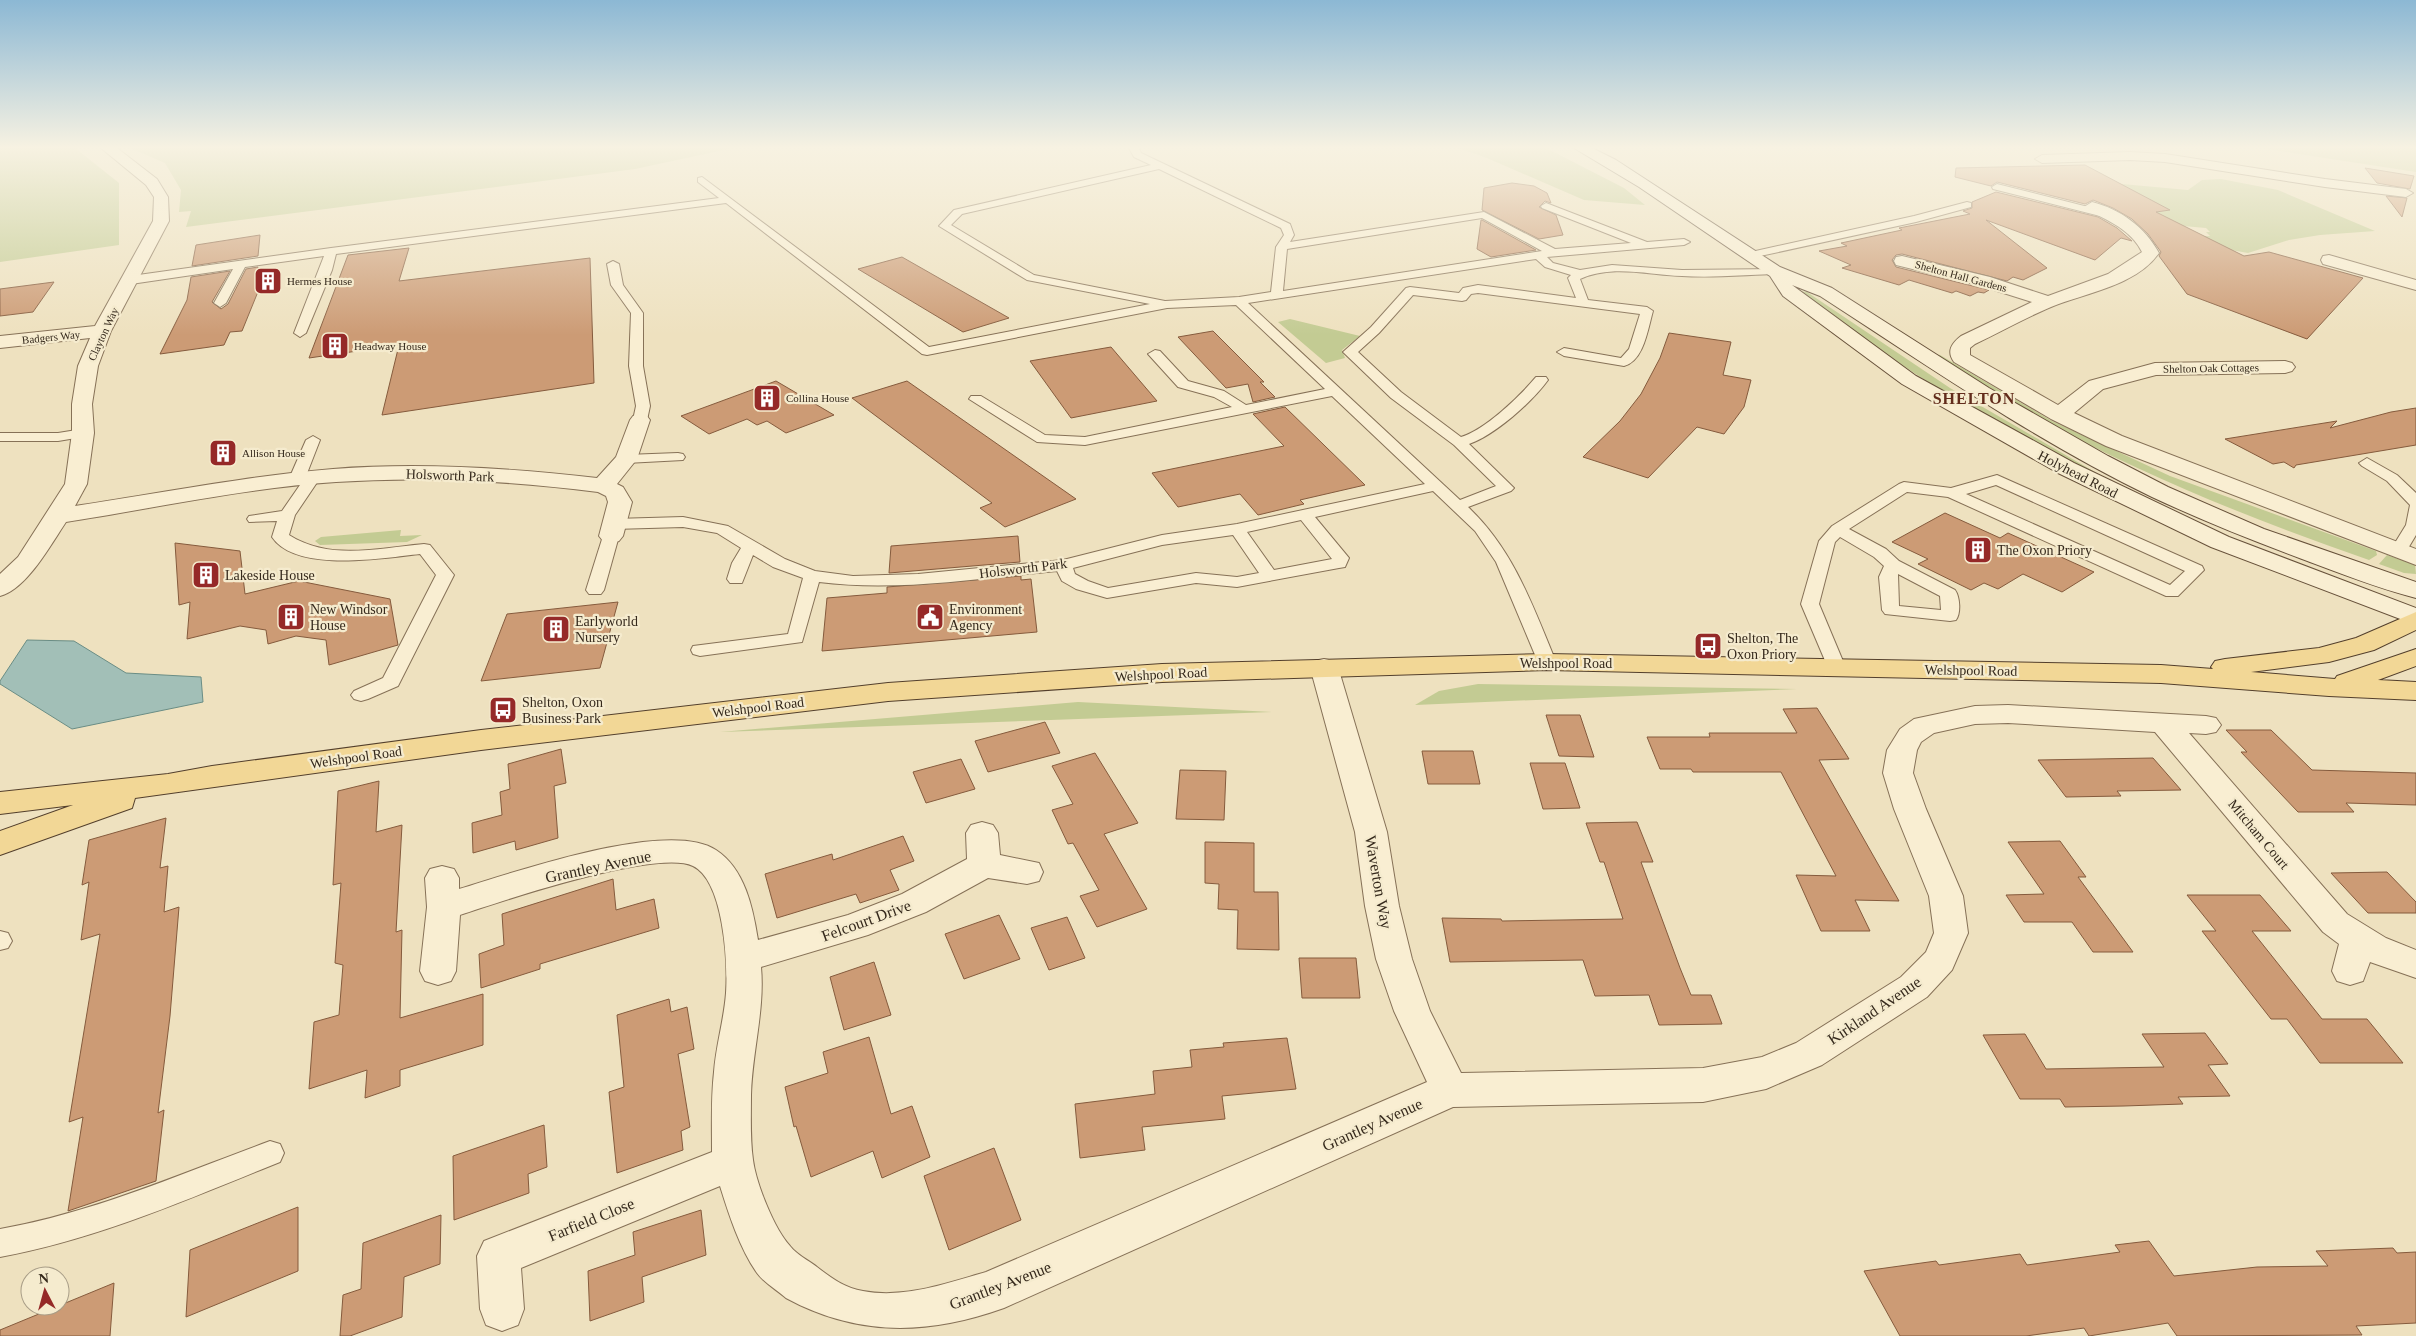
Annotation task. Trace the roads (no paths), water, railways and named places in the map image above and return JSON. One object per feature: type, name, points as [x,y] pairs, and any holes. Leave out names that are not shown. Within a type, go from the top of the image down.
[{"type":"main road","name":"Welshpool Road","points":[[2161,674],[2319,656],[2365,644],[2416,619]]},
{"type":"main road","name":"Welshpool Road","points":[[2329,687],[2416,657]]},
{"type":"main road","name":"Welshpool Road","points":[[0,803],[168,784],[221,775],[481,740],[888,692],[1162,673],[1547,662],[1836,666],[2161,674],[2329,687],[2416,691]]},
{"type":"main road","name":"Welshpool Road","points":[[0,843],[168,784]]},
{"type":"street","name":"Clayton Way","points":[[0,588],[27,562],[58,516],[76,484],[78,451],[83,434],[82,404],[88,366],[102,331],[161,221],[161,210]]},
{"type":"street","name":"Holyhead Road","points":[[1684,210],[1774,271],[1826,292],[1982,392],[2100,461],[2160,492],[2256,534],[2351,569],[2416,590]]},
{"type":"street","points":[[2090,212],[2108,214],[2137,231],[2147,242],[2151,253],[2137,266],[2113,280],[2049,302],[1968,340],[1960,346],[1961,358],[2058,414],[2132,448],[2407,555]]},
{"type":"street","points":[[2329,260],[2381,271],[2416,285]]},
{"type":"street","name":"Shelton Hall Gardens","points":[[1902,261],[1942,266],[2049,302]]},
{"type":"street","name":"Holyhead Road","points":[[1774,271],[1789,292],[1833,326],[1909,380],[2001,433],[2118,494],[2220,542],[2416,619]]},
{"type":"street","name":"Badgers Way","points":[[0,342],[102,331]]},
{"type":"street","name":"Shelton Oak Cottages","points":[[2058,414],[2096,385],[2155,369],[2285,367]]},
{"type":"street","points":[[612,530],[620,502],[616,492],[603,486],[626,460],[640,420]]},
{"type":"street","name":"Holsworth Park","points":[[58,516],[166,497],[304,478],[415,473],[495,476],[603,486]]},
{"type":"street","name":"Waverton Way","points":[[1324,667],[1371,832],[1382,906],[1394,959],[1412,1011],[1450,1090]]},
{"type":"street","name":"Kirkland Avenue","points":[[1450,1090],[1696,1086],[1766,1073],[1809,1054],[1914,987],[1940,960],[1951,933],[1946,896],[1910,809],[1898,773],[1902,750],[1910,736],[1924,726],[1975,715],[2008,714],[2206,725]]},
{"type":"street","name":"Mitcham Court","points":[[2164,723],[2335,923],[2354,956],[2382,952],[2416,964]]},
{"type":"street","name":"Felcourt Drive","points":[[742,959],[856,926],[914,904],[983,849],[1027,872]]},
{"type":"street","name":"Grantley Avenue","points":[[438,971],[443,893],[634,855],[674,852],[700,856],[720,872],[730,891],[736,914],[744,992],[733,1063],[731,1111],[733,1162],[752,1214],[772,1258],[806,1289],[846,1312],[892,1317],[938,1309],[988,1293],[1450,1090]]},
{"type":"street","name":"Farfield Close","points":[[502,1310],[499,1256],[733,1162]]},
{"type":"lane","points":[[131,280],[330,251],[646,210]]},
{"type":"lane","points":[[740,210],[927,351],[1166,304],[1239,301],[1553,253],[1684,242]]},
{"type":"lane","points":[[965,210],[958,212],[944,226],[1030,278],[1166,304]]},
{"type":"lane","points":[[1253,210],[1286,226],[1289,236],[1282,247],[1277,294]]},
{"type":"lane","points":[[1557,210],[1646,245]]},
{"type":"lane","points":[[1752,255],[1948,210]]},
{"type":"lane","points":[[2093,210],[2108,214]]},
{"type":"lane","points":[[1282,247],[1484,215],[1553,253]]},
{"type":"lane","points":[[300,333],[326,270],[330,251]]},
{"type":"lane","points":[[1538,256],[1549,265],[1580,274]]},
{"type":"lane","points":[[220,303],[241,264]]},
{"type":"lane","points":[[613,264],[613,279],[622,295],[637,313],[636,366],[643,406],[640,420]]},
{"type":"lane","points":[[1583,302],[1574,278],[1583,271],[1622,268],[1684,273],[1774,271]]},
{"type":"lane","points":[[1457,506],[1506,488],[1459,442],[1396,395],[1350,352],[1375,330],[1410,291],[1462,297],[1467,291],[1478,288],[1647,311],[1635,350],[1624,362],[1564,352]]},
{"type":"lane","points":[[1239,301],[1481,528],[1504,562],[1520,594],[1547,662]]},
{"type":"lane","points":[[1155,354],[1183,384],[1219,394],[1244,409]]},
{"type":"lane","points":[[1459,442],[1478,436],[1529,394],[1541,380]]},
{"type":"lane","points":[[976,399],[1042,439],[1085,441],[1335,391]]},
{"type":"lane","points":[[0,437],[58,437],[83,434]]},
{"type":"lane","points":[[313,440],[304,478],[306,489],[287,515],[280,537],[300,549],[336,557],[424,549],[445,575],[391,682],[361,695]]},
{"type":"lane","points":[[626,460],[678,457]]},
{"type":"lane","points":[[2367,462],[2392,478],[2416,502]]},
{"type":"lane","points":[[1836,666],[1810,604],[1827,541],[1838,529],[1904,487],[1951,493],[2172,592],[2196,570],[1997,480],[1951,493]]},
{"type":"lane","name":"Holsworth Park","points":[[612,530],[648,521],[698,524],[722,529],[779,564],[812,576],[853,580],[918,579],[1063,564],[1162,540],[1237,530],[1437,486]]},
{"type":"lane","points":[[2407,555],[2416,508]]},
{"type":"lane","points":[[255,519],[287,515]]},
{"type":"lane","points":[[1063,564],[1068,577],[1082,585],[1107,593],[1196,578],[1238,582],[1339,563],[1341,558],[1305,515]]},
{"type":"lane","points":[[1838,529],[1880,552],[1893,565]]},
{"type":"lane","points":[[595,590],[612,530]]},
{"type":"lane","points":[[1237,530],[1270,576]]},
{"type":"lane","points":[[736,579],[740,563],[750,546]]},
{"type":"lane","points":[[700,650],[796,638],[812,576]]},
{"type":"lane","points":[[0,1243],[40,1238],[100,1218],[270,1153]]},
{"type":"water","points":[[27,640],[74,641],[126,673],[201,677],[203,702],[72,729],[0,684],[0,681]]},
{"type":"place","name":"Hermes House","points":[[268,281]]},
{"type":"place","name":"Headway House","points":[[335,346]]},
{"type":"place","name":"Collina House","points":[[767,398]]},
{"type":"place","name":"Allison House","points":[[223,453]]},
{"type":"place","name":"The Oxon Priory","points":[[1978,550]]},
{"type":"place","name":"Lakeside House","points":[[206,575]]},
{"type":"place","name":"New Windsor House","points":[[291,617]]},
{"type":"place","name":"Environment Agency","points":[[930,617]]},
{"type":"place","name":"Earlyworld Nursery","points":[[556,629]]},
{"type":"place","name":"Shelton, The Oxon Priory","points":[[1708,646]]},
{"type":"place","name":"Shelton, Oxon Business Park","points":[[503,710]]},
{"type":"district","name":"SHELTON","points":[[1974,398]]}]
